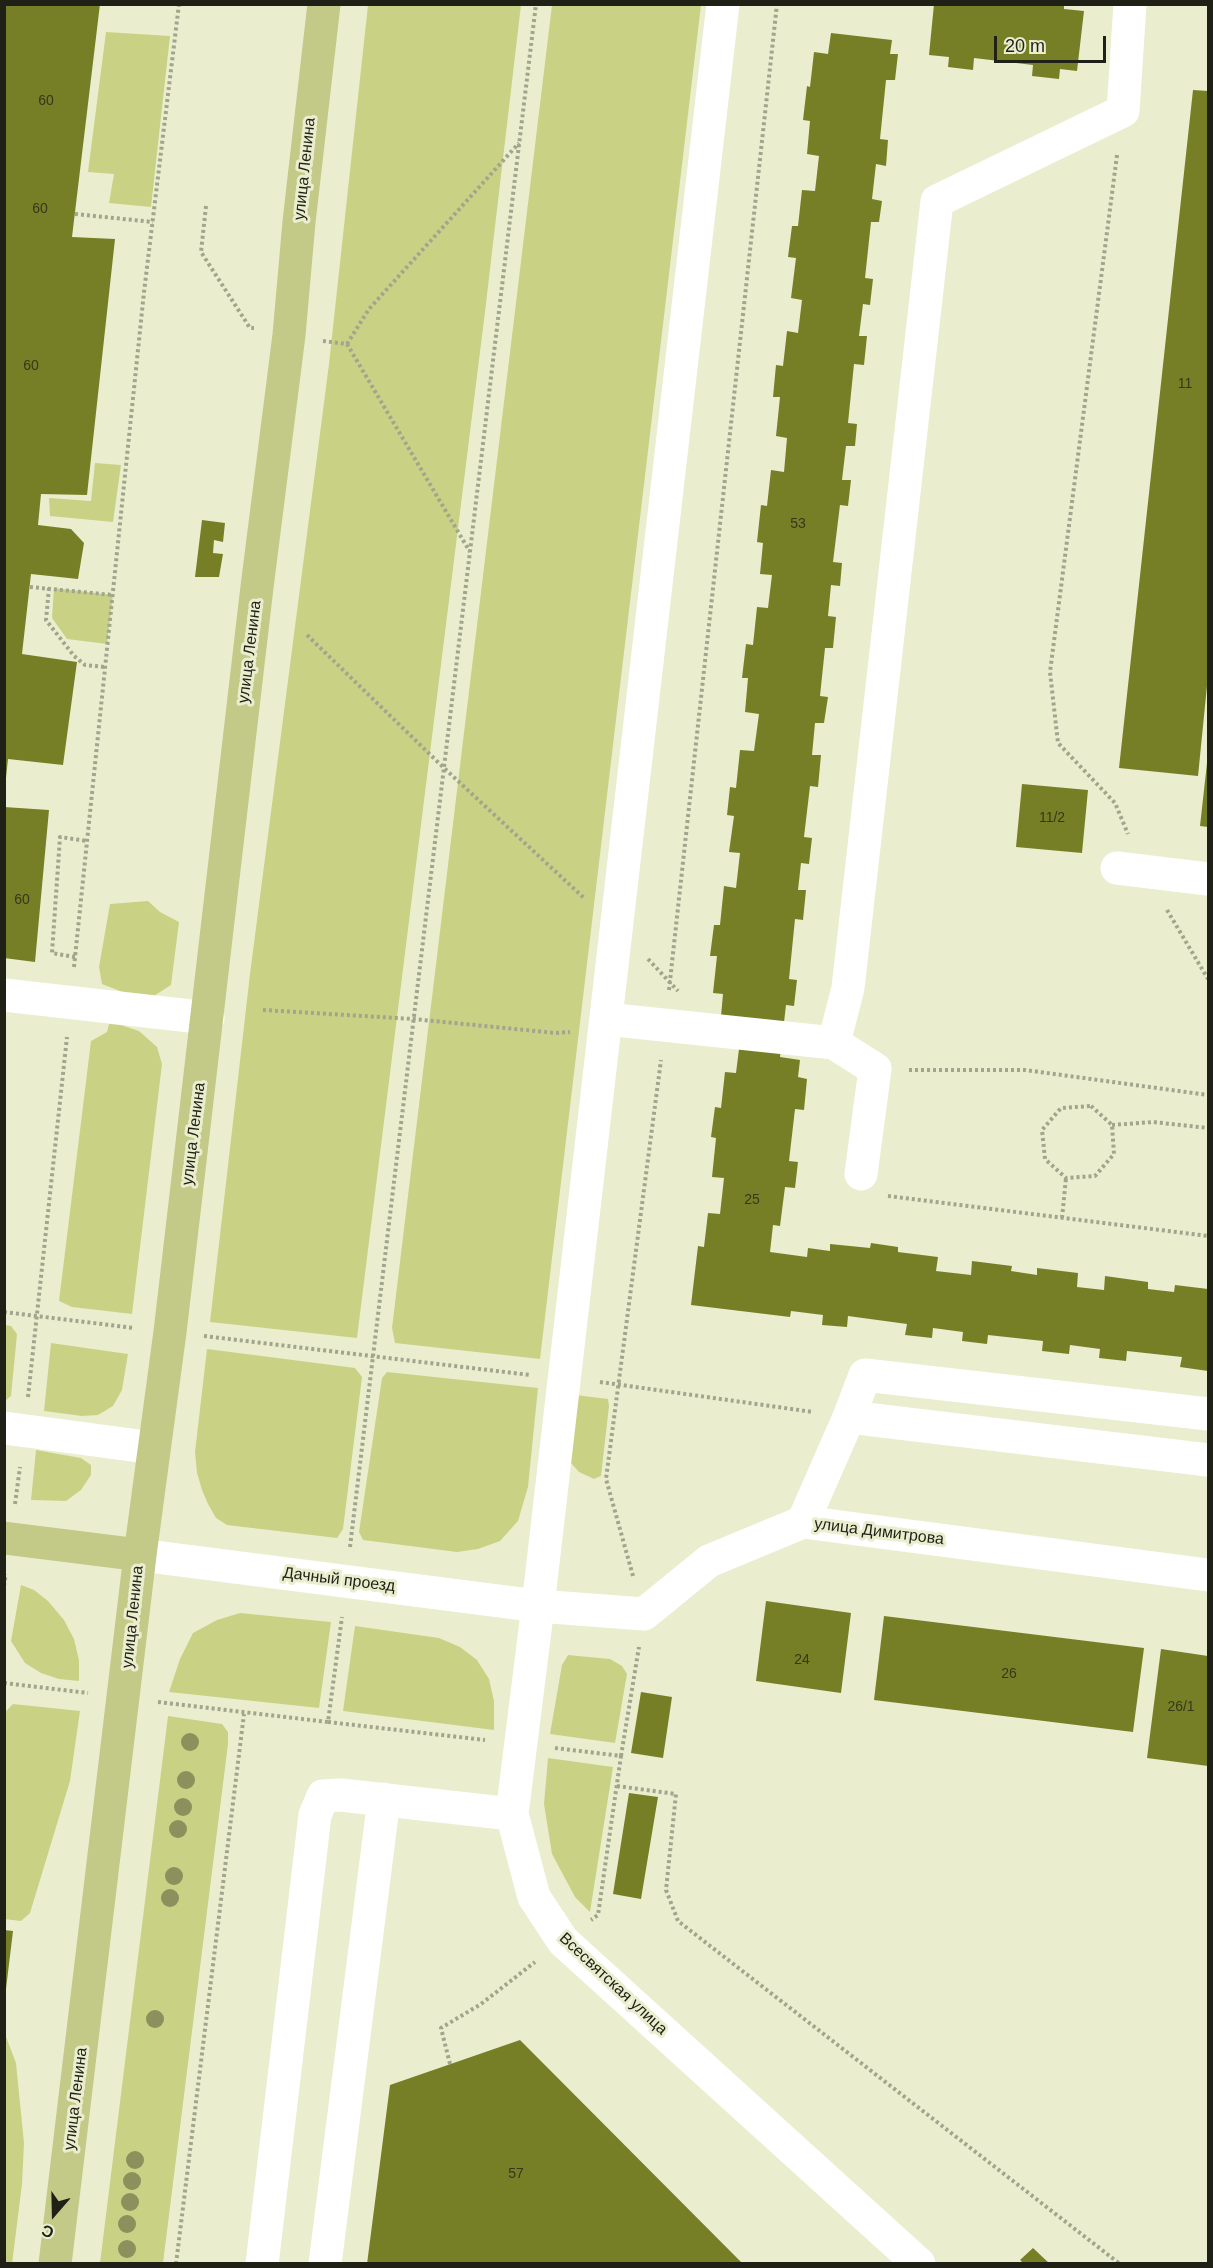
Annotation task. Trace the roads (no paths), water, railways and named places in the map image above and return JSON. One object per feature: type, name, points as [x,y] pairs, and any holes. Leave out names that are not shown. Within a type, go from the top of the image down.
[{"type":"main road","name":"улица Ленина","points":[[55,2264],[140,1555],[208,1018],[258,576],[290,335],[299,222],[324,4]]},
{"type":"main road","points":[[8,1538],[140,1555]]},
{"type":"street","name":"Всесвятская улица","points":[[723,4],[512,1814],[534,1897],[562,1941],[919,2264]]},
{"type":"street","points":[[834,1043],[848,988],[938,201],[1123,111],[1130,4]]},
{"type":"street","points":[[1130,869],[1209,879]]},
{"type":"street","points":[[4,995],[208,1018]]},
{"type":"street","points":[[605,1027],[665,1026],[834,1043],[875,1070],[861,1174]]},
{"type":"street","points":[[803,1522],[865,1375],[1209,1414]]},
{"type":"street","points":[[849,1417],[1209,1460]]},
{"type":"street","points":[[15,1429],[154,1448]]},
{"type":"street","name":"улица Димитрова","points":[[538,1606],[644,1614],[710,1561],[803,1522],[1209,1575]]},
{"type":"street","name":"Дачный проезд","points":[[140,1555],[538,1606]]},
{"type":"street","points":[[262,2264],[315,1815],[323,1796],[341,1795],[384,1799],[512,1814]]},
{"type":"street","points":[[325,2264],[384,1799]]}]
